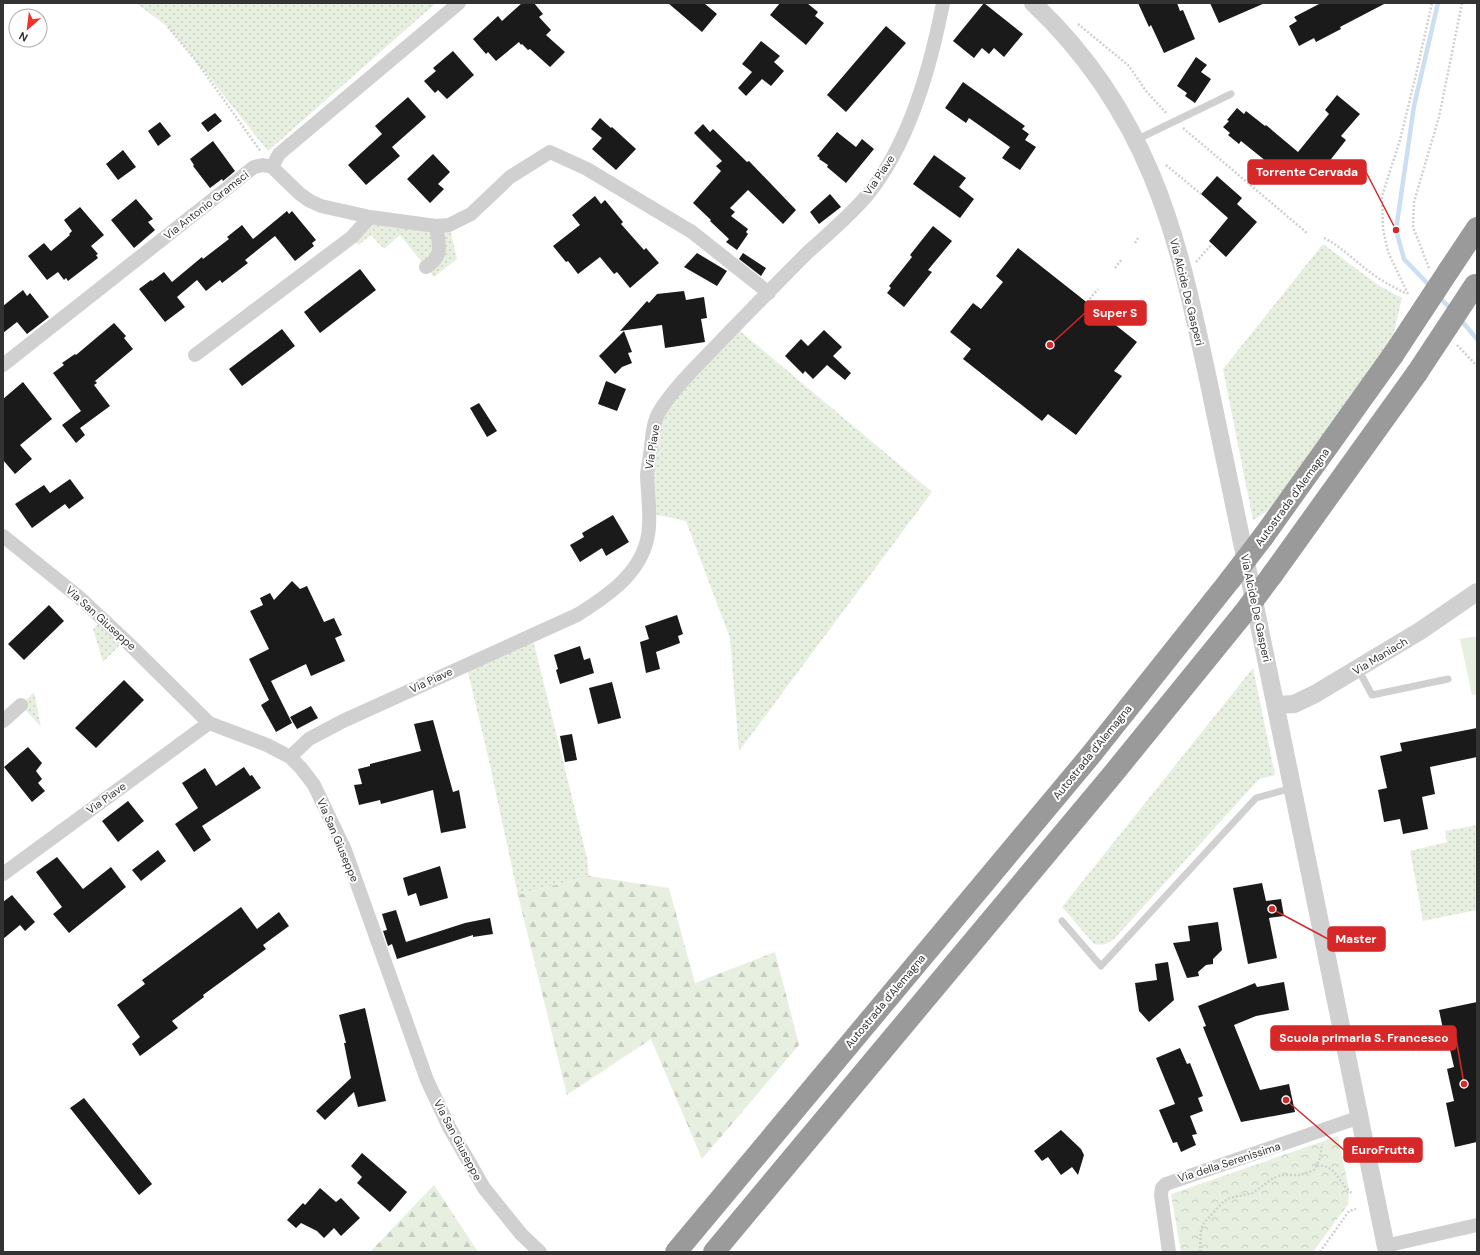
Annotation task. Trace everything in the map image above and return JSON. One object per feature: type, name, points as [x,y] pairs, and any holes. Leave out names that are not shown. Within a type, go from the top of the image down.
[{"type":"highway","name":"Autostrada d'Alemagna","points":[[676,1252],[1090,756],[1230,580],[1263,537],[1393,355],[1441,272],[1477,228]]},
{"type":"highway","points":[[714,1252],[1113,774],[1243,614],[1404,392],[1476,283]]},
{"type":"street","points":[[459,3],[279,154],[272,167],[300,194],[321,206],[370,217],[436,226],[449,225],[471,214],[510,177],[550,152],[587,169],[692,232],[768,293]]},
{"type":"street","name":"Via Piave","points":[[290,757],[309,738],[343,721],[425,682],[563,622],[598,602],[620,585],[637,566],[644,551],[649,527],[647,476],[654,425],[658,414],[685,378],[869,193],[887,165],[902,137],[912,113],[935,42],[943,3]]},
{"type":"street","name":"Via Alcide De Gasperi","points":[[1033,3],[1060,29],[1083,57],[1120,111],[1136,140],[1163,204],[1182,266],[1202,350],[1276,705],[1386,1249]]},
{"type":"street","name":"Via Antonio Gramsci","points":[[3,365],[254,167],[263,165],[272,167]]},
{"type":"street","points":[[195,355],[352,237],[370,217]]},
{"type":"street","points":[[426,266],[434,262],[440,252],[436,226]]},
{"type":"street","name":"Via San Giuseppe","points":[[3,536],[80,598],[126,640],[209,723],[267,745],[290,757],[314,785],[345,850],[427,1080],[449,1127],[484,1188],[521,1234],[540,1252]]},
{"type":"street","name":"Via Maniach","points":[[1276,705],[1294,704],[1302,701],[1420,631],[1477,592]]},
{"type":"street","points":[[3,721],[21,705]]},
{"type":"street","name":"Via Piave","points":[[3,874],[209,723]]},
{"type":"street","name":"Via della Serenissima","points":[[1169,1252],[1161,1199],[1161,1191],[1166,1184],[1360,1117]]},
{"type":"street","points":[[1386,1249],[1477,1224]]},
{"type":"lane","points":[[1136,140],[1231,94]]},
{"type":"lane","points":[[1358,669],[1372,695],[1448,679]]},
{"type":"lane","points":[[1062,921],[1101,966],[1256,798],[1293,788]]},
{"type":"path","points":[[1413,300],[1408,294],[1388,252],[1383,229],[1382,196],[1402,132],[1432,3]]},
{"type":"path","points":[[1441,272],[1428,268],[1413,227],[1414,202],[1439,117],[1462,3]]},
{"type":"path","points":[[1078,24],[1129,66],[1146,91],[1168,115]]},
{"type":"path","points":[[168,27],[194,58],[272,167]]},
{"type":"path","points":[[1182,128],[1307,233]]},
{"type":"path","points":[[1165,164],[1201,194]]},
{"type":"path","points":[[1135,242],[1138,238]]},
{"type":"path","points":[[1324,238],[1332,242],[1366,270],[1390,286],[1408,294]]},
{"type":"path","points":[[1194,264],[1212,244]]},
{"type":"path","points":[[1115,268],[1122,260]]},
{"type":"path","points":[[1087,302],[1098,290]]},
{"type":"path","points":[[1456,344],[1477,366]]},
{"type":"path","points":[[1200,1252],[1201,1230],[1204,1223],[1223,1202],[1230,1198],[1253,1193],[1281,1174],[1300,1175],[1314,1170],[1317,1166],[1321,1153],[1322,1144],[1320,1140]]},
{"type":"path","points":[[1317,1166],[1325,1166],[1333,1171],[1345,1187],[1353,1194]]},
{"type":"path","points":[[1320,1252],[1349,1211],[1356,1210]]},
{"type":"green space","points":[[136,3],[436,3],[268,151],[168,27]]},
{"type":"green space","points":[[370,217],[449,225],[457,259],[434,277],[400,235],[384,249],[371,235],[358,245],[352,237]]},
{"type":"green space","points":[[1323,244],[1378,285],[1402,298],[1392,340],[1269,510],[1253,520],[1223,369]]},
{"type":"green space","points":[[735,327],[932,492],[739,751],[730,638],[686,521],[649,513],[654,425]]},
{"type":"green space","points":[[103,619],[125,640],[103,662],[93,629]]},
{"type":"green space","points":[[532,636],[587,858],[589,876],[518,895],[466,664]]},
{"type":"green space","points":[[1477,636],[1477,694],[1472,695],[1460,639]]},
{"type":"green space","points":[[1253,668],[1275,775],[1259,779],[1114,939],[1100,945],[1094,944],[1062,907]]},
{"type":"green space","points":[[34,692],[41,727],[21,705]]},
{"type":"green space","points":[[1477,825],[1477,910],[1423,921],[1410,851],[1447,842],[1445,831]]},
{"type":"green space","points":[[589,876],[669,888],[695,983],[775,952],[799,1045],[702,1159],[651,1039],[567,1095],[518,895]]},
{"type":"green space","points":[[1338,1136],[1349,1189],[1349,1203],[1313,1252],[1181,1252],[1171,1194]]},
{"type":"green space","points":[[434,1185],[478,1252],[371,1251]]},
{"type":"building","points":[[522,3],[534,3],[543,14],[539,17],[551,30],[546,35],[565,52],[550,67],[530,49],[528,50],[519,42],[496,61],[488,52],[486,54],[473,39],[498,16],[502,21]]},
{"type":"building","points":[[668,3],[704,3],[717,14],[702,32]]},
{"type":"building","points":[[780,3],[807,3],[818,12],[815,16],[824,23],[806,45],[770,15]]},
{"type":"building","points":[[984,3],[1023,34],[1004,57],[994,48],[989,54],[982,48],[974,58],[953,41]]},
{"type":"building","points":[[1138,3],[1177,3],[1180,11],[1183,10],[1195,39],[1164,53],[1151,25],[1149,27]]},
{"type":"building","points":[[1210,3],[1265,3],[1219,23]]},
{"type":"building","points":[[1321,3],[1386,3],[1340,27],[1341,29],[1316,42],[1314,38],[1299,46],[1289,26],[1297,21],[1294,17]]},
{"type":"building","points":[[886,26],[906,43],[846,112],[827,95]]},
{"type":"building","points":[[761,41],[780,56],[774,62],[784,71],[771,86],[762,79],[746,96],[738,88],[752,72],[742,64]]},
{"type":"building","points":[[453,51],[474,75],[447,99],[438,90],[435,93],[424,81],[436,71],[433,68]]},
{"type":"building","points":[[1196,57],[1207,65],[1201,72],[1211,79],[1195,103],[1185,96],[1187,93],[1177,86]]},
{"type":"building","points":[[963,82],[1025,126],[1022,129],[1029,134],[1025,140],[1036,147],[1020,170],[1002,158],[1010,147],[969,118],[966,123],[945,108]]},
{"type":"building","points":[[1337,95],[1360,114],[1341,136],[1346,140],[1317,177],[1300,166],[1298,169],[1294,166],[1284,178],[1281,176],[1279,178],[1269,170],[1272,166],[1241,141],[1239,144],[1228,135],[1230,133],[1223,127],[1229,121],[1227,120],[1237,108],[1244,114],[1246,111],[1265,126],[1266,125],[1298,152],[1329,114],[1325,110]]},
{"type":"building","points":[[408,97],[426,117],[392,147],[400,156],[366,185],[348,165],[382,134],[375,126]]},
{"type":"building","points":[[215,113],[222,121],[208,132],[201,123]]},
{"type":"building","points":[[600,118],[636,149],[616,170],[592,149],[602,138],[591,129]]},
{"type":"building","points":[[160,122],[171,136],[158,146],[148,131]]},
{"type":"building","points":[[703,124],[710,132],[713,129],[747,162],[749,161],[796,210],[783,224],[748,190],[730,208],[735,212],[731,216],[748,229],[746,232],[748,234],[737,250],[726,242],[729,239],[693,203],[721,171],[716,166],[722,161],[694,133]]},
{"type":"building","points":[[837,132],[856,147],[862,139],[874,149],[846,183],[827,167],[828,165],[817,156]]},
{"type":"building","points":[[213,141],[235,171],[223,181],[222,179],[210,188],[193,166],[194,165],[190,159]]},
{"type":"building","points":[[123,150],[136,167],[118,180],[106,164]]},
{"type":"building","points":[[433,154],[450,172],[438,184],[444,189],[430,203],[407,179]]},
{"type":"building","points":[[934,155],[966,178],[959,187],[974,199],[960,218],[913,184]]},
{"type":"building","points":[[1217,176],[1242,198],[1237,204],[1257,222],[1226,257],[1209,241],[1228,218],[1201,194]]},
{"type":"building","points":[[830,194],[841,207],[819,224],[810,212]]},
{"type":"building","points":[[595,196],[601,204],[605,200],[623,222],[621,224],[644,250],[646,248],[659,263],[630,288],[617,272],[614,274],[600,257],[578,274],[553,246],[580,225],[572,215]]},
{"type":"building","points":[[136,199],[153,219],[148,222],[155,230],[134,248],[111,220]]},
{"type":"building","points":[[80,207],[104,235],[91,246],[98,254],[96,255],[98,258],[68,281],[66,278],[64,280],[58,272],[47,280],[28,256],[44,243],[51,251],[70,235],[69,234],[72,231],[64,220]]},
{"type":"building","points":[[287,211],[289,214],[292,211],[316,240],[312,243],[314,246],[295,261],[275,236],[245,260],[248,263],[222,283],[220,280],[206,291],[197,280],[177,297],[185,307],[165,322],[139,289],[164,272],[172,282],[202,257],[203,259],[229,239],[227,237],[242,225],[253,239]]},
{"type":"building","points":[[933,226],[952,241],[928,270],[932,272],[904,307],[887,293],[891,288],[889,286],[912,257],[910,255]]},
{"type":"building","points":[[1018,248],[1137,342],[1114,371],[1122,376],[1076,435],[1048,414],[1042,421],[963,359],[971,349],[950,332],[973,303],[981,309],[1003,282],[996,276]]},
{"type":"building","points":[[697,253],[727,271],[717,286],[684,267]]},
{"type":"building","points":[[743,253],[766,268],[761,276],[739,259]]},
{"type":"building","points":[[360,269],[376,290],[320,333],[304,312]]},
{"type":"building","points":[[23,290],[27,296],[30,293],[49,317],[27,334],[17,322],[3,333],[3,306]]},
{"type":"building","points":[[684,291],[686,300],[704,297],[707,318],[701,319],[705,342],[665,348],[662,325],[620,331],[647,301],[649,303],[657,294]]},
{"type":"building","points":[[114,323],[126,336],[124,338],[133,349],[95,381],[97,383],[94,385],[110,406],[80,428],[85,435],[76,443],[62,425],[81,411],[53,373],[64,365],[62,363],[75,354],[76,355]]},
{"type":"building","points":[[282,329],[295,346],[242,386],[229,369]]},
{"type":"building","points":[[824,330],[842,347],[833,356],[851,373],[845,380],[827,365],[813,379],[805,371],[803,374],[785,356],[801,339],[808,346]]},
{"type":"building","points":[[624,331],[632,352],[628,353],[632,363],[622,367],[615,374],[599,356]]},
{"type":"building","points":[[606,381],[626,389],[617,411],[598,404]]},
{"type":"building","points":[[23,382],[52,419],[20,445],[32,459],[15,474],[3,460],[3,399]]},
{"type":"building","points":[[479,403],[497,431],[487,437],[470,408]]},
{"type":"building","points":[[70,479],[84,498],[69,509],[65,504],[32,528],[15,504],[44,485],[50,493]]},
{"type":"building","points":[[613,515],[629,542],[606,556],[602,548],[580,562],[570,545],[584,537],[582,533]]},
{"type":"building","points":[[292,581],[300,589],[307,586],[324,622],[334,618],[342,635],[335,638],[345,661],[311,676],[306,664],[271,681],[292,723],[276,732],[261,705],[269,700],[249,659],[269,649],[250,611],[263,605],[260,598],[270,593],[274,600]]},
{"type":"building","points":[[49,605],[64,621],[24,660],[8,644]]},
{"type":"building","points":[[677,615],[683,634],[678,636],[680,643],[656,652],[660,669],[646,673],[640,642],[649,639],[645,626]]},
{"type":"building","points":[[580,646],[584,660],[590,658],[594,673],[560,684],[554,655]]},
{"type":"building","points":[[124,680],[144,700],[96,748],[75,728]]},
{"type":"building","points":[[612,682],[621,718],[598,724],[589,688]]},
{"type":"building","points":[[311,706],[318,718],[297,729],[290,717]]},
{"type":"building","points":[[433,720],[453,792],[459,790],[466,828],[441,833],[433,790],[381,804],[380,800],[359,805],[354,785],[362,784],[358,769],[370,766],[370,764],[421,751],[414,724]]},
{"type":"building","points":[[1477,728],[1477,757],[1430,767],[1435,794],[1422,797],[1428,829],[1403,834],[1400,819],[1384,822],[1378,790],[1387,788],[1380,756],[1402,751],[1400,743]]},
{"type":"building","points":[[572,734],[577,760],[565,762],[560,736]]},
{"type":"building","points":[[28,747],[42,763],[36,771],[42,779],[38,783],[45,791],[32,802],[4,767]]},
{"type":"building","points":[[244,767],[261,788],[202,826],[211,840],[194,852],[175,824],[198,808],[182,783],[205,768],[216,786]]},
{"type":"building","points":[[128,801],[144,821],[118,842],[102,821]]},
{"type":"building","points":[[158,850],[166,861],[141,881],[132,870]]},
{"type":"building","points":[[57,857],[83,889],[111,867],[126,887],[69,933],[53,914],[62,907],[36,872]]},
{"type":"building","points":[[440,866],[448,898],[420,906],[416,893],[408,896],[403,878]]},
{"type":"building","points":[[1262,883],[1266,901],[1281,899],[1284,916],[1269,918],[1277,958],[1248,964],[1233,888]]},
{"type":"building","points":[[12,895],[35,922],[25,931],[20,925],[3,939],[3,902]]},
{"type":"building","points":[[241,907],[257,929],[279,912],[289,926],[263,945],[266,949],[203,995],[204,997],[172,1021],[178,1028],[140,1056],[132,1044],[140,1037],[117,1005],[145,984],[142,980]]},
{"type":"building","points":[[396,910],[406,942],[465,923],[490,918],[493,934],[473,937],[473,935],[397,959],[392,944],[388,946],[383,931],[387,930],[382,914]]},
{"type":"building","points":[[1218,922],[1222,950],[1213,959],[1213,964],[1206,965],[1198,972],[1199,976],[1187,978],[1173,943],[1190,941],[1188,926]]},
{"type":"building","points":[[1168,962],[1174,1000],[1149,1022],[1139,1011],[1135,983],[1157,980],[1155,964]]},
{"type":"building","points":[[1284,982],[1289,1010],[1256,1016],[1234,1025],[1260,1090],[1289,1084],[1295,1112],[1241,1122],[1203,1027],[1206,1026],[1198,1006],[1255,983],[1257,987]]},
{"type":"building","points":[[1477,1002],[1477,1142],[1455,1147],[1446,1103],[1454,1101],[1447,1069],[1454,1067],[1445,1028],[1443,1029],[1439,1010]]},
{"type":"building","points":[[365,1008],[386,1101],[358,1107],[354,1092],[325,1120],[316,1111],[351,1078],[344,1043],[346,1043],[339,1015]]},
{"type":"building","points":[[1180,1048],[1187,1064],[1190,1063],[1203,1096],[1198,1098],[1203,1111],[1190,1116],[1197,1134],[1192,1135],[1196,1145],[1181,1152],[1177,1142],[1173,1143],[1159,1110],[1175,1104],[1156,1058]]},
{"type":"building","points":[[84,1098],[152,1184],[139,1195],[70,1108]]},
{"type":"building","points":[[1061,1130],[1081,1149],[1084,1155],[1078,1175],[1072,1167],[1061,1175],[1048,1157],[1042,1161],[1034,1151]]},
{"type":"building","points":[[362,1153],[407,1192],[390,1212],[357,1183],[362,1177],[351,1166]]},
{"type":"building","points":[[320,1188],[336,1202],[341,1198],[360,1218],[341,1236],[334,1228],[324,1238],[317,1231],[301,1223],[296,1228],[287,1220],[303,1203],[305,1205]]},
{"type":"waterway","points":[[1431,287],[1404,259],[1396,230],[1414,106],[1438,3]]},
{"type":"waterway","points":[[1438,296],[1451,309]]},
{"type":"waterway","points":[[1460,319],[1477,339]]},
{"type":"place","name":"Torrente Cervada","points":[[1396,230]]},
{"type":"place","name":"Super S","points":[[1050,345]]},
{"type":"place","name":"Master","points":[[1272,909]]},
{"type":"place","name":"Scuola primaria S. Francesco","points":[[1464,1084]]},
{"type":"place","name":"EuroFrutta","points":[[1286,1100]]}]
